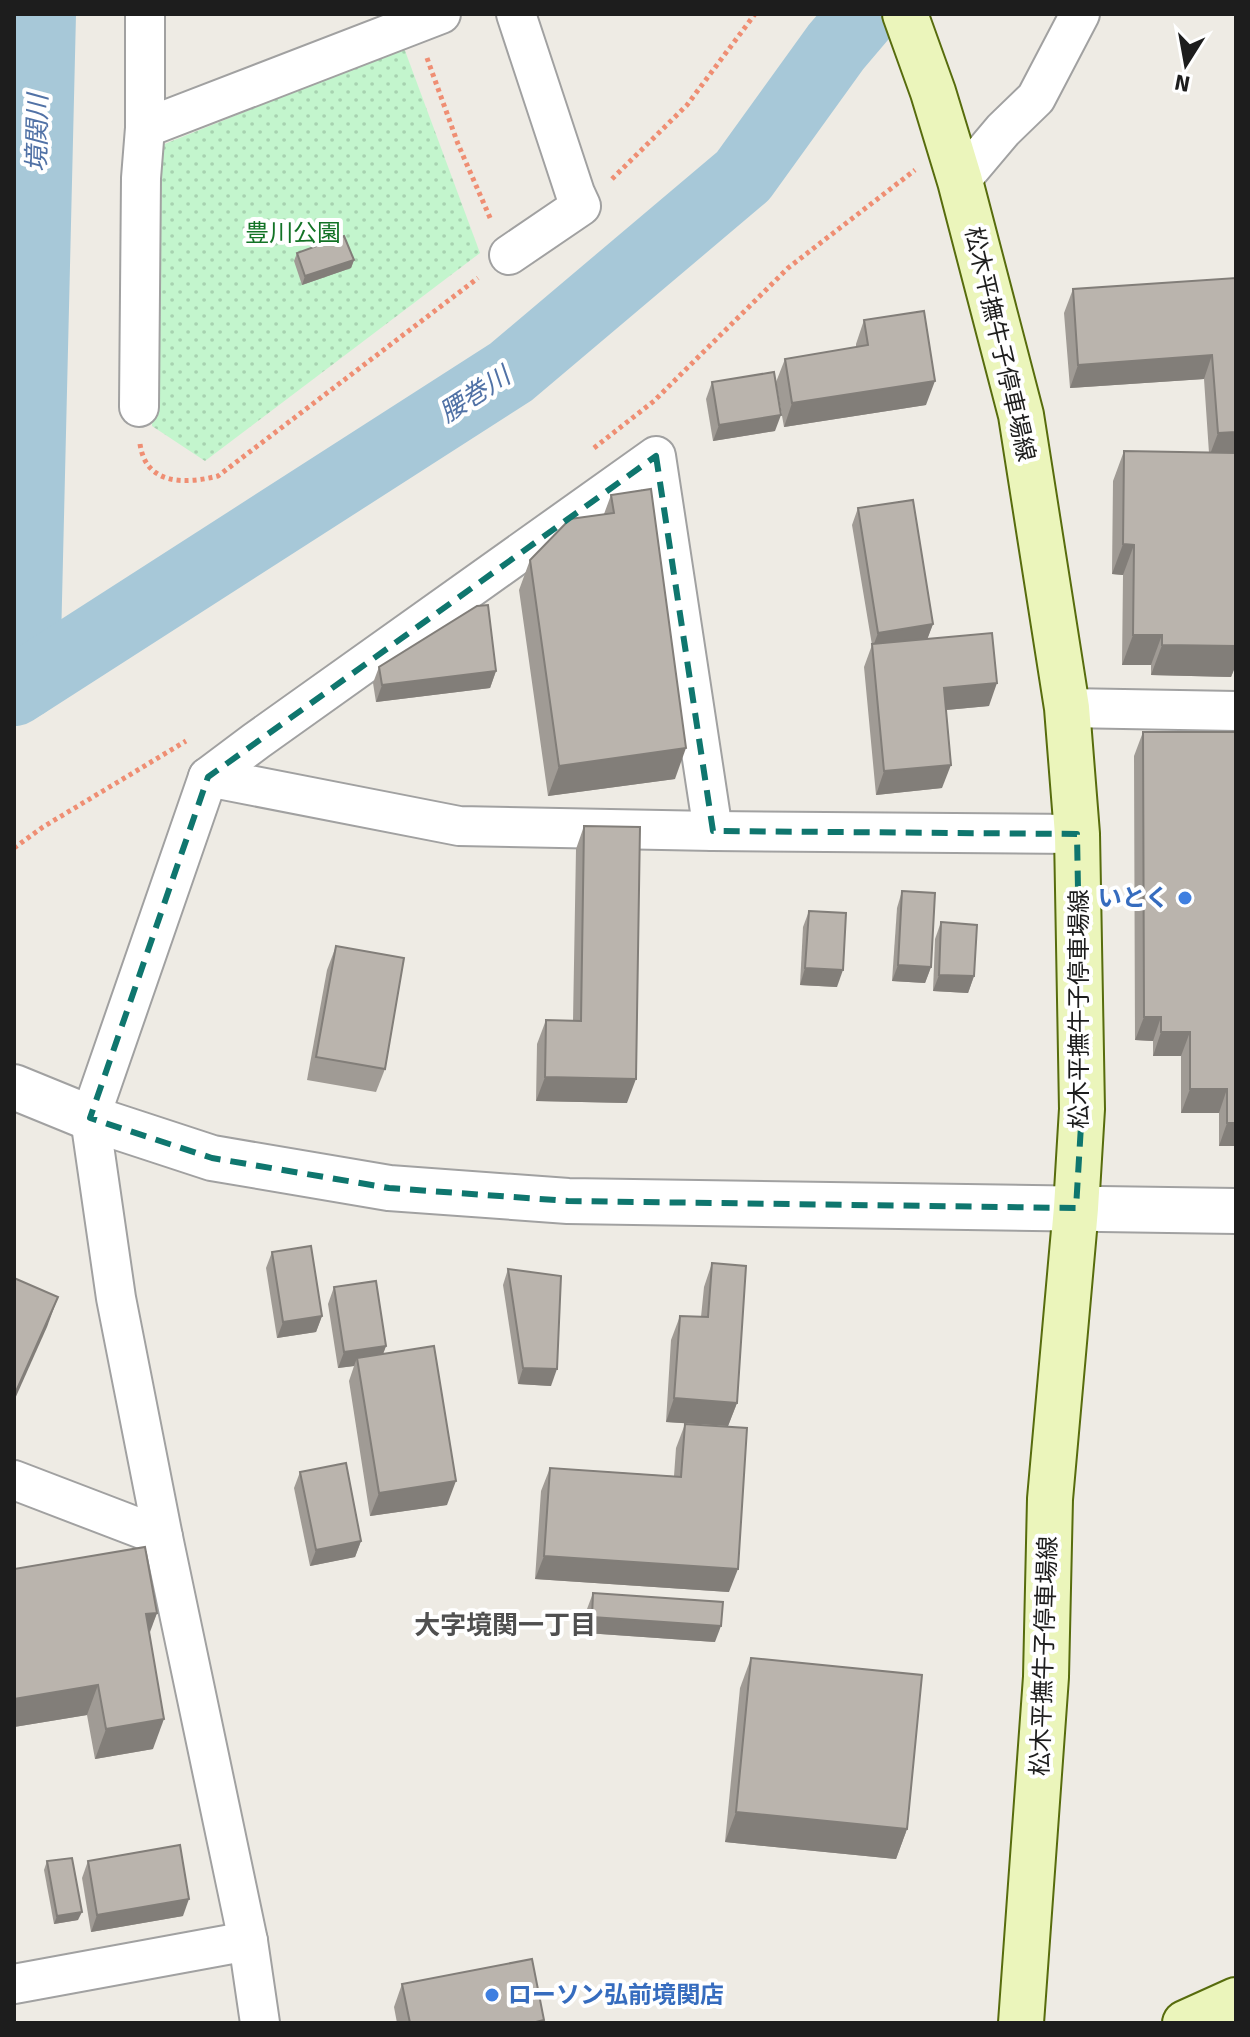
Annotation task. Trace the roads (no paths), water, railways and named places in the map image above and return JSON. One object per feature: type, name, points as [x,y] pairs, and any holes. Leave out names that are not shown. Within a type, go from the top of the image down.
[{"type":"main road","name":"松木平撫牛子停車場線","points":[[905,14],[955,162],[1021,415],[1067,708],[1077,834],[1082,1109],[1050,1499],[1046,1677],[1021,2023]]},
{"type":"main road","points":[[1185,2023],[1236,2000]]},
{"type":"street","points":[[139,407],[145,14]]},
{"type":"street","points":[[495,250],[581,206],[516,14]]},
{"type":"street","points":[[955,162],[1003,130],[1036,98],[1080,14]]},
{"type":"street","points":[[145,128],[428,19]]},
{"type":"street","points":[[260,2023],[248,1941],[116,1298],[90,1118],[208,777],[656,456],[713,831]]},
{"type":"street","points":[[1067,708],[1236,711]]},
{"type":"street","points":[[208,777],[459,826],[1077,834]]},
{"type":"street","points":[[14,1087],[90,1118],[212,1158],[389,1188],[568,1201],[1236,1211]]},
{"type":"street","points":[[14,1480],[163,1537]]},
{"type":"street","points":[[14,1984],[248,1941]]},
{"type":"waterway","name":"境関川","points":[[25,684],[41,14]]},
{"type":"waterway","name":"腰巻川","points":[[14,691],[511,372],[743,176],[836,47],[864,14]]},
{"type":"place","name":"いとく","points":[[1185,898]]},
{"type":"place","name":"ローソン弘前境関店","points":[[492,1995]]},
{"type":"district","name":"大字境関一丁目","points":[[505,1626]]},
{"type":"park label","name":"豊川公園","points":[[293,233]]}]
